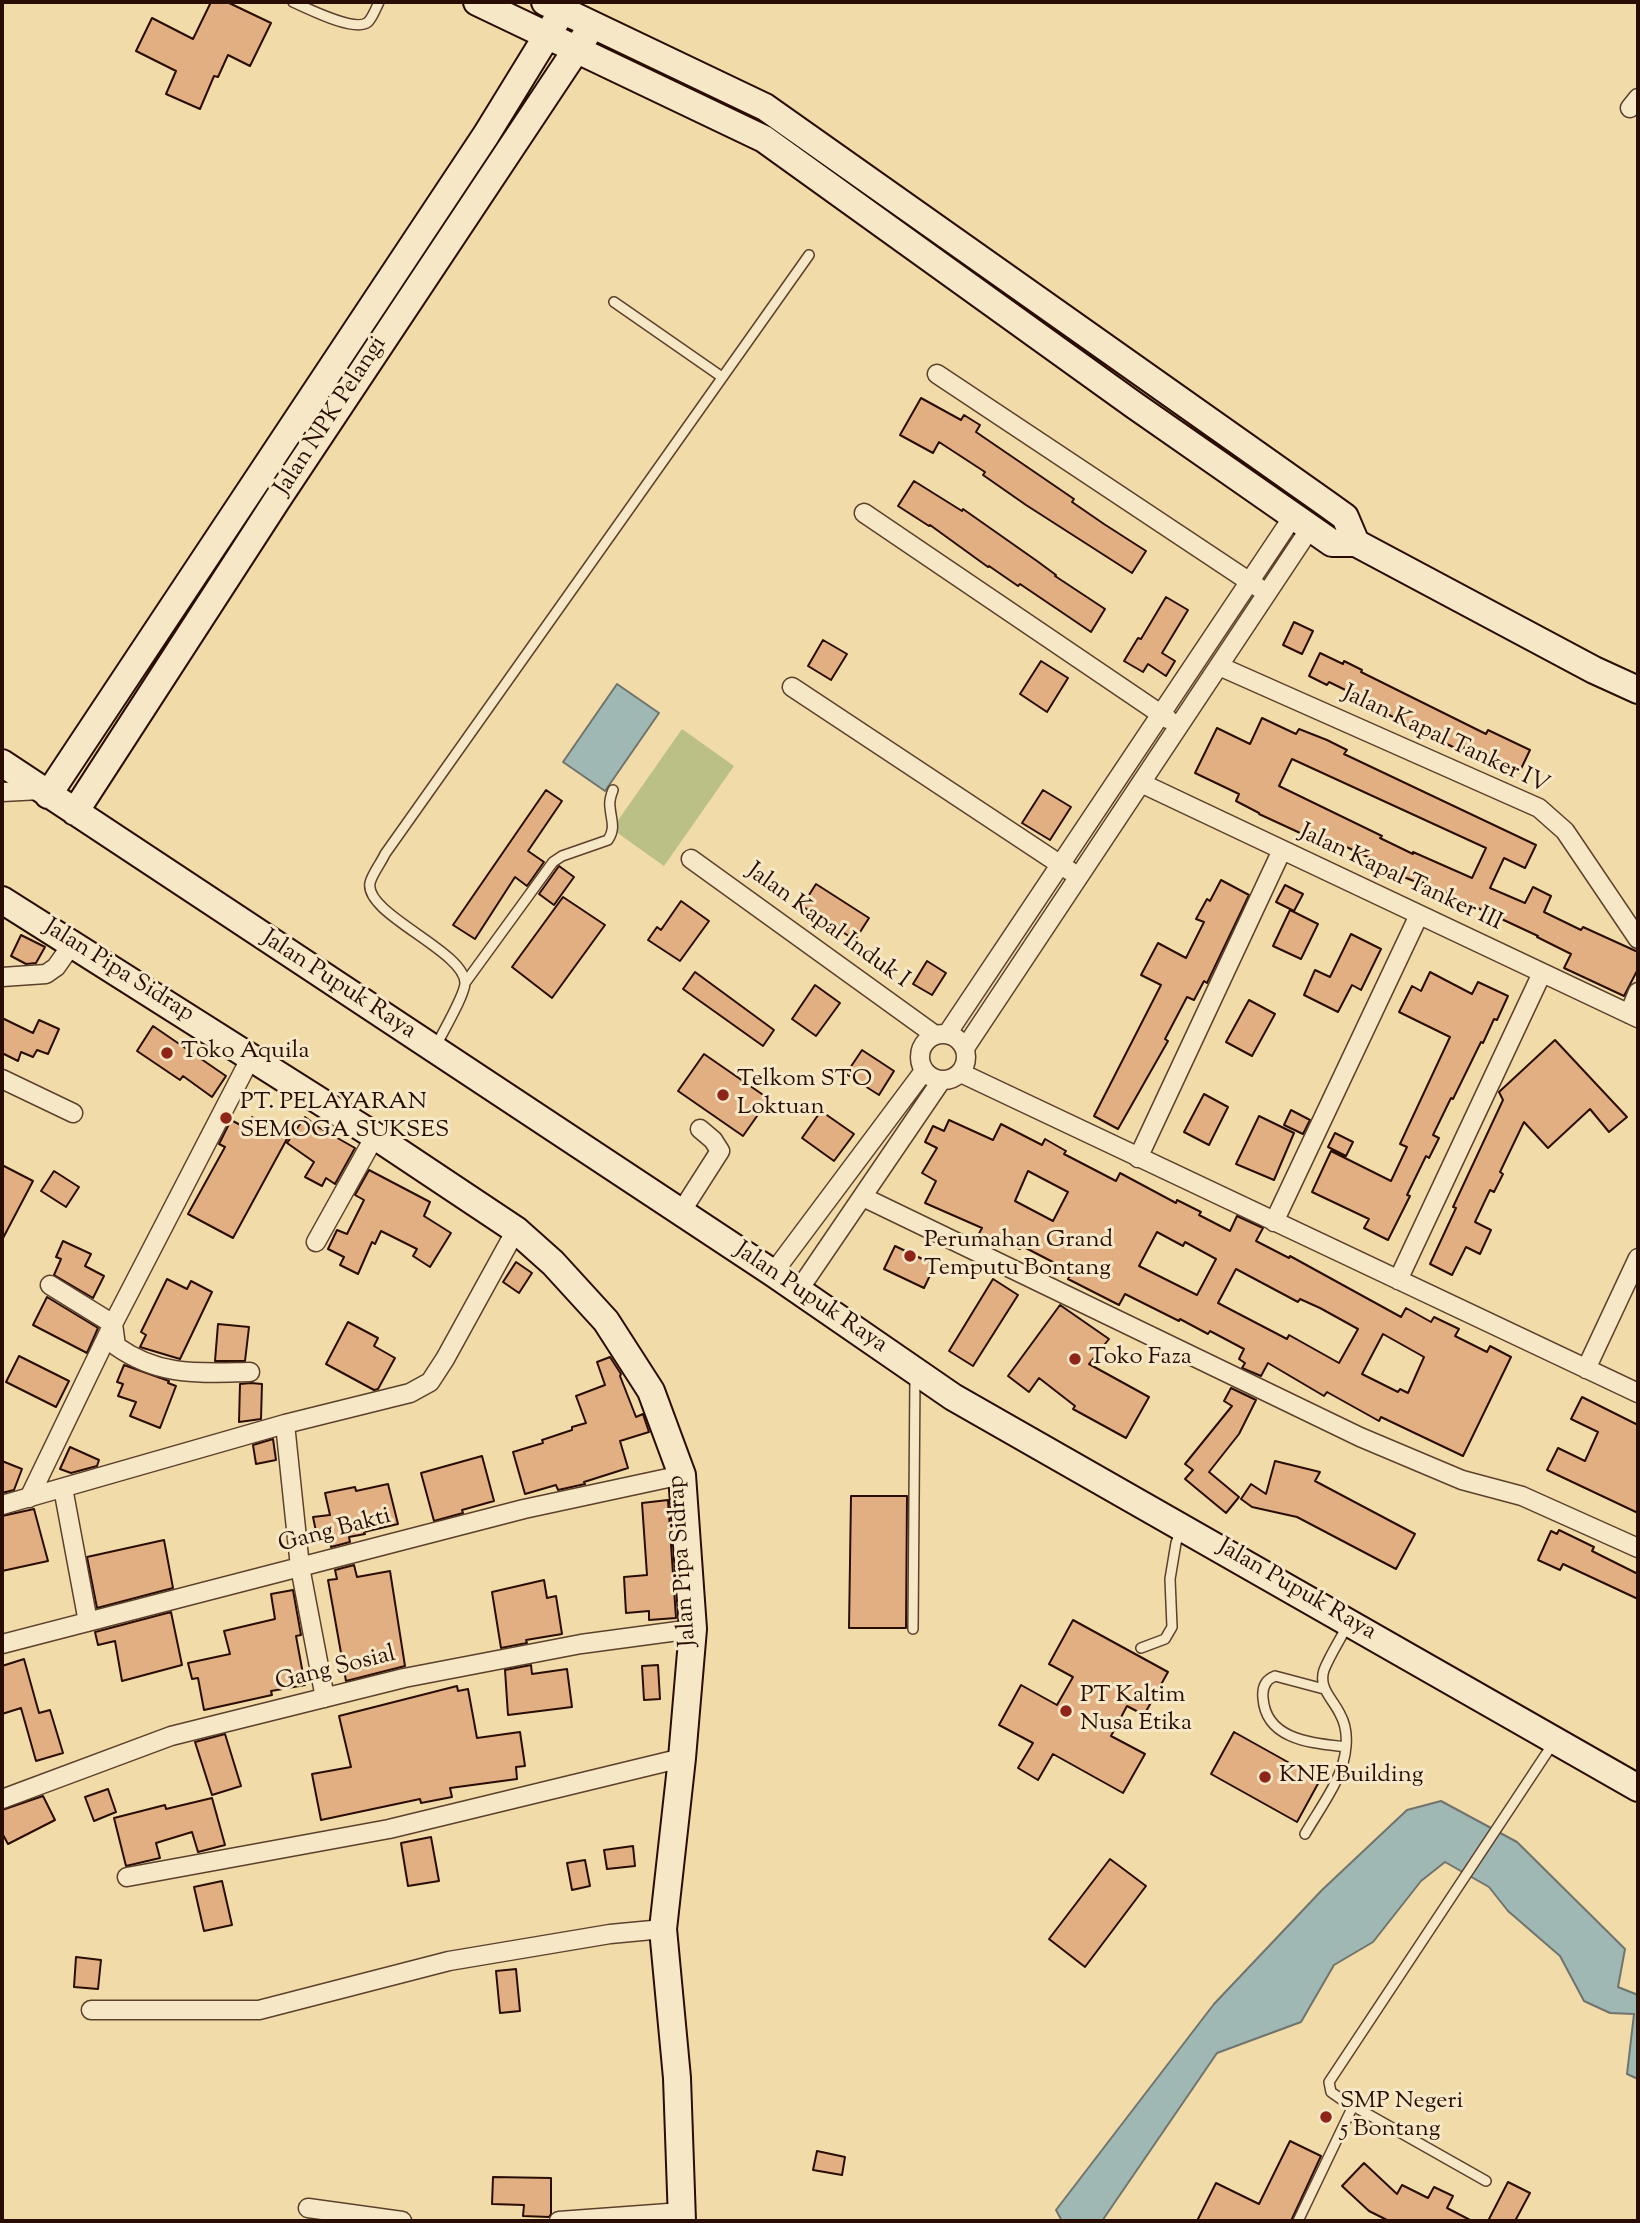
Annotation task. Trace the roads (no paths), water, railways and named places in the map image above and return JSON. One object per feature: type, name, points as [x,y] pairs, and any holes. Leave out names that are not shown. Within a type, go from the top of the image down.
[{"type":"street","points":[[477,2],[764,139],[1332,544],[1356,543],[1594,670],[1638,690]]},
{"type":"street","points":[[553,6],[765,107],[1345,517],[1356,543]]},
{"type":"street","name":"Jalan NPK Pelangi","points":[[44,792],[486,135],[548,36],[553,6]]},
{"type":"street","name":"Jalan NPK Pelangi","points":[[75,812],[277,500],[592,24]]},
{"type":"street","points":[[937,374],[1267,593]]},
{"type":"street","points":[[1134,405],[1151,381]]},
{"type":"street","points":[[864,513],[1179,726]]},
{"type":"street","points":[[1302,521],[1267,593],[965,1048],[967,1061],[961,1073],[952,1080],[941,1081],[924,1071],[920,1061],[921,1050],[926,1041],[941,1034],[1060,865],[1249,581],[1302,521]]},
{"type":"street","name":"Jalan Kapal Tanker IV","points":[[1219,666],[1539,808],[1564,831],[1638,939]]},
{"type":"street","points":[[792,687],[1079,877]]},
{"type":"street","name":"Jalan Pupuk Raya","points":[[2,763],[773,1273],[953,1397],[1638,1788]]},
{"type":"street","name":"Jalan Kapal Tanker III","points":[[1141,783],[1634,1016]]},
{"type":"street","points":[[2,792],[44,792]]},
{"type":"street","points":[[1138,1158],[1282,850]]},
{"type":"street","name":"Jalan Kapal Induk I","points":[[691,859],[941,1034]]},
{"type":"street","name":"Jalan Pipa Sidrap","points":[[2,900],[375,1136],[516,1230],[553,1263],[606,1321],[651,1391],[682,1475],[693,1629],[663,1928],[677,2078],[682,2217]]},
{"type":"street","points":[[1274,1222],[1419,915]]},
{"type":"street","points":[[2,977],[46,974],[55,967],[72,943]]},
{"type":"street","points":[[1398,1280],[1542,973]]},
{"type":"street","points":[[1634,1016],[1638,992]]},
{"type":"street","points":[[941,1034],[965,1048]]},
{"type":"street","points":[[29,1498],[113,1324],[251,1057]]},
{"type":"street","points":[[773,1273],[924,1071]]},
{"type":"street","points":[[961,1073],[1638,1393]]},
{"type":"street","points":[[2,1079],[73,1113]]},
{"type":"street","points":[[798,1291],[941,1081]]},
{"type":"street","points":[[681,1212],[720,1151],[713,1140],[700,1129]]},
{"type":"street","points":[[316,1242],[375,1136]]},
{"type":"street","points":[[863,1197],[1360,1437],[1462,1480],[1522,1496],[1638,1548]]},
{"type":"street","points":[[2,1505],[285,1424],[410,1393],[430,1382],[445,1359],[516,1230]]},
{"type":"street","points":[[1586,1369],[1638,1258]]},
{"type":"street","points":[[50,1285],[113,1324]]},
{"type":"street","points":[[113,1324],[116,1346],[136,1360],[154,1367],[191,1374],[250,1372]]},
{"type":"street","points":[[285,1424],[300,1567],[325,1698]]},
{"type":"street","name":"Gang Bakti","points":[[2,1644],[524,1509],[682,1475]]},
{"type":"street","points":[[63,1488],[88,1622]]},
{"type":"street","name":"Gang Sosial","points":[[2,1798],[171,1736],[404,1678],[558,1648],[693,1629]]},
{"type":"street","points":[[127,1877],[389,1829],[682,1758]]},
{"type":"street","points":[[91,2010],[259,2010],[449,1961],[610,1934],[663,1928]]},
{"type":"street","points":[[308,2208],[402,2221]]},
{"type":"street","points":[[558,2221],[682,2217]]},
{"type":"lane","points":[[293,2],[331,19],[362,24],[369,20],[379,2]]},
{"type":"lane","points":[[465,983],[460,970],[386,911],[371,895],[370,883],[385,854],[808,255]]},
{"type":"lane","points":[[614,302],[722,377]]},
{"type":"lane","points":[[434,1049],[465,983],[553,862],[570,852],[608,840],[612,835],[614,820],[609,803],[613,790]]},
{"type":"lane","points":[[913,1629],[915,1371]]},
{"type":"lane","points":[[1141,1648],[1165,1639],[1172,1627],[1170,1579],[1175,1543],[1183,1526]]},
{"type":"lane","points":[[1305,1834],[1340,1774],[1346,1747],[1346,1732],[1341,1716],[1324,1689],[1324,1670],[1350,1622]]},
{"type":"lane","points":[[1324,1689],[1275,1676],[1268,1679],[1264,1685],[1266,1710],[1273,1724],[1301,1741],[1346,1747]]},
{"type":"lane","points":[[1486,2181],[1353,2106],[1331,2092],[1329,2082],[1555,1741]]},
{"type":"lane","points":[[1298,2221],[1353,2106]]},
{"type":"water","points":[[617,684],[659,713],[605,791],[563,762]]},
{"type":"water","points":[[1441,1801],[1517,1842],[1625,1949],[1618,1987],[1638,1995],[1638,2079],[1627,2074],[1634,2014],[1610,2013],[1584,2001],[1560,1956],[1508,1911],[1489,1887],[1445,1862],[1421,1881],[1373,1942],[1334,1965],[1301,2022],[1217,2053],[1102,2221],[1062,2221],[1056,2210],[1214,2004],[1322,1890],[1407,1810]]},
{"type":"place","name":"Toko Aquila","points":[[167,1053]]},
{"type":"place","name":"Telkom STO Loktuan","points":[[723,1095]]},
{"type":"place","name":"PT. PELAYARAN SEMOGA SUKSES","points":[[226,1118]]},
{"type":"place","name":"Perumahan Grand Temputu Bontang","points":[[910,1256]]},
{"type":"place","name":"Toko Faza","points":[[1075,1359]]},
{"type":"place","name":"PT Kaltim Nusa Etika","points":[[1066,1711]]},
{"type":"place","name":"KNE Building","points":[[1265,1777]]},
{"type":"place","name":"SMP Negeri 5 Bontang","points":[[1326,2117]]}]
